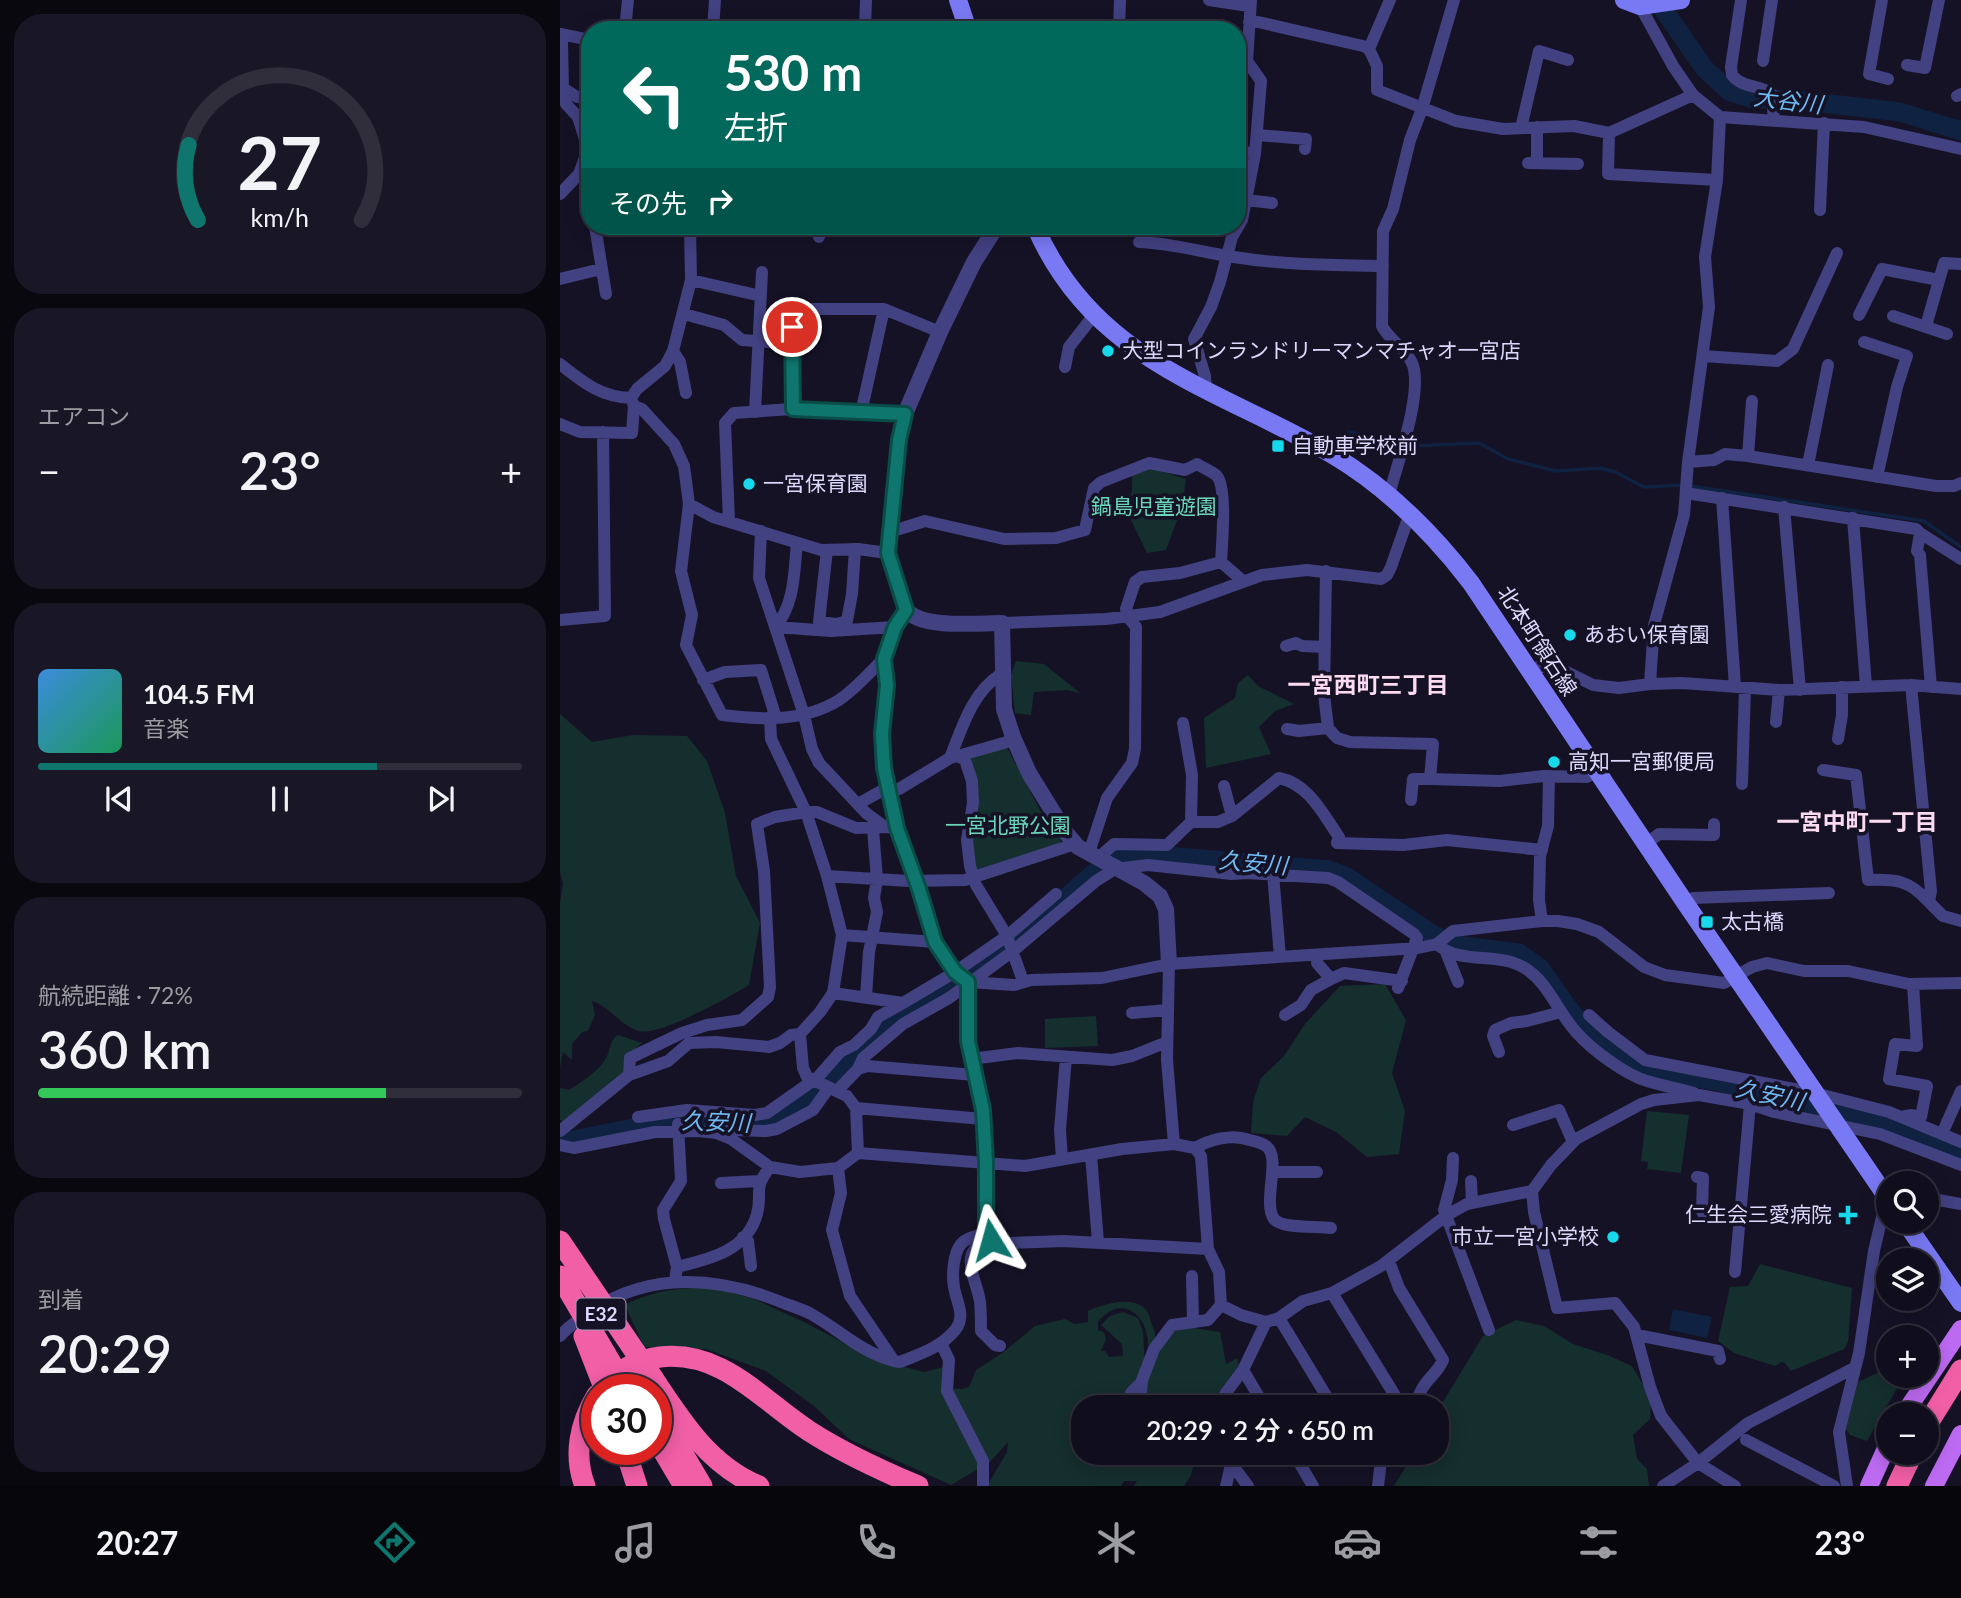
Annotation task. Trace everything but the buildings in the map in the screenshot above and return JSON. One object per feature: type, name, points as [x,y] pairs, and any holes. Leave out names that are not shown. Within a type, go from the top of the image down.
[{"type":"highway","points":[[560,1242],[636,1374]]},
{"type":"highway","name":"E32","points":[[560,1276],[634,1374]]},
{"type":"highway","points":[[560,1287],[597,1374]]},
{"type":"highway","points":[[619,1374],[638,1363],[669,1357],[699,1359],[718,1366],[747,1382],[807,1429],[846,1453],[918,1486]]},
{"type":"highway","points":[[1939,1405],[1961,1370]]},
{"type":"highway","points":[[672,1412],[713,1456],[746,1481],[759,1486]]},
{"type":"highway","points":[[581,1431],[579,1458],[584,1486]]},
{"type":"highway","points":[[672,1435],[702,1486]]},
{"type":"highway","points":[[630,1465],[637,1486]]},
{"type":"highway","points":[[671,1465],[684,1486]]},
{"type":"highway","points":[[1897,1486],[1907,1465]]},
{"type":"main road","points":[[958,0],[965,21]]},
{"type":"main road","points":[[1635,4],[1677,1]]},
{"type":"main road","name":"北本町領石線","points":[[1039,235],[1057,271],[1094,315],[1138,352],[1331,455],[1389,495],[1443,548],[1464,574],[1876,1181]]},
{"type":"main road","points":[[1913,1234],[1961,1303]]},
{"type":"main road","points":[[1912,1402],[1961,1329]]},
{"type":"main road","points":[[1923,1402],[1961,1345]]},
{"type":"main road","points":[[1934,1486],[1961,1433]]},
{"type":"main road","points":[[1944,1486],[1961,1454]]},
{"type":"main road","points":[[1873,1485],[1880,1465]]},
{"type":"main road","points":[[1873,1485],[1886,1465]]},
{"type":"street","points":[[626,21],[628,0]]},
{"type":"street","points":[[714,21],[715,0]]},
{"type":"street","points":[[865,21],[866,0]]},
{"type":"street","points":[[1119,21],[1120,0]]},
{"type":"street","points":[[1209,0],[1250,3],[1247,61],[1261,81],[1255,154],[1246,184]]},
{"type":"street","points":[[1391,0],[1369,49],[1377,66],[1377,90],[1456,121],[1503,129],[1574,126],[1609,133],[1693,94]]},
{"type":"street","points":[[1389,495],[1416,383],[1412,362],[1387,336],[1382,326],[1383,231],[1393,209],[1410,140],[1422,109],[1454,0]]},
{"type":"street","points":[[1741,0],[1732,75],[1743,85],[1767,90],[1772,94],[1774,121]]},
{"type":"street","points":[[1763,61],[1772,0]]},
{"type":"street","points":[[1882,0],[1869,74],[1888,79]]},
{"type":"street","points":[[1907,65],[1925,68],[1939,0]]},
{"type":"street","points":[[1635,4],[1693,94],[1720,117],[1864,127],[1961,149]]},
{"type":"street","points":[[1249,22],[1369,49]]},
{"type":"street","points":[[581,38],[562,34],[566,104],[578,117],[581,127]]},
{"type":"street","points":[[1521,128],[1539,51],[1568,60]]},
{"type":"street","points":[[1246,69],[1252,69]]},
{"type":"street","points":[[563,88],[581,97]]},
{"type":"street","points":[[1650,684],[1654,625],[1684,515],[1688,462],[1709,307],[1705,257],[1717,180],[1720,117]]},
{"type":"street","points":[[1820,209],[1824,123]]},
{"type":"street","points":[[1537,127],[1532,163],[1578,164]]},
{"type":"street","points":[[1609,133],[1608,174],[1717,180]]},
{"type":"street","points":[[1256,135],[1306,139],[1306,149]]},
{"type":"street","points":[[1246,152],[1255,154]]},
{"type":"street","points":[[560,194],[581,170]]},
{"type":"street","points":[[1246,200],[1272,203]]},
{"type":"street","points":[[596,235],[606,294]]},
{"type":"street","points":[[560,424],[580,432],[632,433],[633,402],[637,389],[665,366],[673,351],[684,314],[691,280],[690,235]]},
{"type":"street","points":[[991,235],[974,262],[940,332],[905,414],[899,440],[888,553],[906,610],[918,620],[1002,623],[1128,617],[1172,609],[1262,575],[1307,570],[1375,579],[1387,575],[1410,513]]},
{"type":"street","points":[[1206,390],[1205,376],[1194,339],[1211,307],[1233,235]]},
{"type":"street","points":[[1139,242],[1315,265],[1383,267]]},
{"type":"street","points":[[1703,356],[1777,362],[1793,349],[1836,253]]},
{"type":"street","points":[[1926,326],[1944,263],[1961,264]]},
{"type":"street","points":[[560,279],[601,269]]},
{"type":"street","points":[[1859,315],[1882,269],[1939,281]]},
{"type":"street","points":[[755,412],[762,272]]},
{"type":"street","points":[[691,280],[761,296]]},
{"type":"street","points":[[793,409],[792,309],[884,309],[940,332]]},
{"type":"street","points":[[861,413],[884,309]]},
{"type":"street","points":[[684,314],[724,325],[742,340],[792,344]]},
{"type":"street","points":[[1065,367],[1069,346],[1094,315]]},
{"type":"street","points":[[1893,316],[1947,334]]},
{"type":"street","points":[[1864,342],[1907,356],[1897,387],[1877,477]]},
{"type":"street","points":[[673,351],[680,362],[685,393]]},
{"type":"street","points":[[560,364],[576,379],[601,392],[633,402],[674,444],[684,467],[689,504],[681,571],[692,615],[691,631],[686,645],[722,715],[804,715],[838,700],[884,659]]},
{"type":"street","points":[[1808,465],[1828,365]]},
{"type":"street","points":[[1748,456],[1752,401]]},
{"type":"street","points":[[729,521],[724,423],[734,413],[793,409],[905,414]]},
{"type":"street","points":[[560,620],[605,617],[603,432]]},
{"type":"street","points":[[1688,462],[1714,460],[1725,454],[1936,486],[1954,486],[1961,483]]},
{"type":"street","points":[[890,532],[925,521],[1004,539],[1056,538],[1085,530],[1094,488],[1101,482],[1149,463],[1185,470],[1197,464],[1218,477],[1220,482],[1223,516],[1221,562]]},
{"type":"street","points":[[1686,488],[1722,498],[1916,529],[1961,559]]},
{"type":"street","points":[[1722,498],[1740,687],[1742,784]]},
{"type":"street","points":[[689,504],[713,517],[797,543],[827,550],[855,549],[888,553]]},
{"type":"street","points":[[1784,507],[1800,690]]},
{"type":"street","points":[[1853,518],[1866,686]]},
{"type":"street","points":[[761,531],[759,578],[784,621],[812,749],[819,763],[885,828],[917,881],[935,942],[955,972],[968,982],[1014,985],[1023,981],[1102,978],[1168,964],[1442,948],[1523,967],[1534,975],[1586,1043],[1632,1076],[1699,1095],[1751,1104],[1774,1112],[1836,1121],[1880,1134],[1961,1165]]},
{"type":"street","points":[[1920,533],[1917,551],[1922,566],[1931,687]]},
{"type":"street","points":[[784,621],[792,593],[797,543]]},
{"type":"street","points":[[784,621],[816,624],[847,621],[855,549]]},
{"type":"street","points":[[819,622],[827,550]]},
{"type":"street","points":[[1221,562],[1242,581]]},
{"type":"street","points":[[1093,856],[1107,798],[1132,763],[1135,749],[1136,627],[1128,617],[1126,609],[1132,586],[1142,577],[1180,573],[1221,562]]},
{"type":"street","points":[[1326,571],[1324,694],[1328,728],[1337,738],[1350,742],[1433,744],[1430,779]]},
{"type":"street","points":[[866,997],[877,912],[874,898],[889,790],[882,750],[887,685],[884,659],[895,627],[906,610]]},
{"type":"street","points":[[784,621],[831,631],[895,627]]},
{"type":"street","points":[[1002,623],[1001,674],[1004,709],[1029,773],[1075,844],[1156,891],[1166,909],[1174,1144]]},
{"type":"street","points":[[1286,646],[1296,643],[1302,646],[1325,647]]},
{"type":"street","points":[[1529,671],[1538,667],[1549,667],[1567,672],[1593,685],[1628,688],[1650,684],[1714,684],[1779,690],[1911,685],[1961,689]]},
{"type":"street","points":[[560,1131],[629,1075],[668,1061],[689,1043],[716,1042],[769,1047],[791,1035],[800,1034],[833,993],[842,934],[806,812],[772,738],[773,717],[761,670],[725,672],[703,680]]},
{"type":"street","points":[[954,757],[974,703],[990,681],[1001,674]]},
{"type":"street","points":[[1911,685],[1931,891],[1929,902]]},
{"type":"street","points":[[1838,739],[1842,715],[1842,687]]},
{"type":"street","points":[[1776,722],[1779,690]]},
{"type":"street","points":[[1184,723],[1192,775],[1191,822]]},
{"type":"street","points":[[1287,729],[1299,731],[1328,728]]},
{"type":"street","points":[[858,804],[883,790],[898,789],[954,757],[1014,740]]},
{"type":"street","points":[[954,757],[965,760],[972,781],[973,803],[967,840],[973,878],[1007,936],[1023,981]]},
{"type":"street","points":[[1823,770],[1856,775],[1868,880],[1895,879],[1908,885],[1942,916],[1961,921]]},
{"type":"street","points":[[1411,800],[1413,779],[1500,781],[1549,776],[1587,777],[1596,771]]},
{"type":"street","points":[[1542,920],[1539,900],[1540,856],[1549,807],[1549,776]]},
{"type":"street","points":[[1093,856],[1114,844],[1167,845],[1191,822],[1218,822],[1232,816],[1279,778],[1289,780],[1312,797],[1339,837],[1337,843],[1403,845],[1447,840],[1542,850]]},
{"type":"street","points":[[1224,786],[1232,816]]},
{"type":"street","points":[[629,1075],[630,1058],[694,1029],[742,1020],[768,998],[770,987],[764,871],[757,824],[775,817],[817,812],[856,828],[885,828]]},
{"type":"street","points":[[1646,844],[1659,834],[1714,835],[1714,824]]},
{"type":"street","points":[[827,876],[877,880],[965,880],[1075,844]]},
{"type":"street","points":[[858,1069],[863,1058],[903,1024],[949,998],[1013,951],[1096,881],[1115,869],[1148,865],[1232,874],[1318,877],[1338,882],[1417,938],[1400,984],[1344,973],[1305,990],[1301,1005],[1285,1015]]},
{"type":"street","points":[[1273,874],[1280,957]]},
{"type":"street","points":[[1686,904],[1693,898],[1829,893]]},
{"type":"street","points":[[823,1085],[818,1077],[840,1052],[854,1045],[871,1030],[878,1017],[955,972],[1007,936],[1056,894]]},
{"type":"street","points":[[1442,948],[1453,931],[1542,920],[1577,924],[1599,932],[1644,967],[1660,974],[1724,983],[1752,967],[1767,963],[1804,971],[1847,971],[1913,984],[1961,983]]},
{"type":"street","points":[[842,934],[935,942]]},
{"type":"street","points":[[1442,948],[1458,982]]},
{"type":"street","points":[[1318,956],[1317,963],[1331,979]]},
{"type":"street","points":[[1500,960],[1500,966],[1527,979]]},
{"type":"street","points":[[968,982],[968,1041],[983,1119],[988,1236],[972,1253],[971,1265],[980,1299],[981,1331],[995,1345],[1000,1346]]},
{"type":"street","points":[[1913,984],[1917,1046],[1895,1044],[1889,1079],[1927,1086],[1921,1117]]},
{"type":"street","points":[[833,993],[903,1003]]},
{"type":"street","points":[[1132,1013],[1168,1010]]},
{"type":"street","points":[[1499,1052],[1493,1036],[1495,1030],[1511,1023],[1561,1012]]},
{"type":"street","points":[[1589,1015],[1645,1060],[1815,1093],[1889,1112],[1961,1142]]},
{"type":"street","points":[[971,1059],[1018,1053],[1122,1059],[1171,1033]]},
{"type":"street","points":[[800,1034],[803,1068],[807,1077],[847,1097],[856,1108],[858,1153]]},
{"type":"street","points":[[1062,1159],[1060,1130],[1066,1057]]},
{"type":"street","points":[[638,1117],[687,1110],[755,1115],[767,1113],[867,1066],[975,1076]]},
{"type":"street","points":[[560,1145],[573,1148],[678,1130],[716,1133],[778,1129],[813,1110],[823,1085]]},
{"type":"street","points":[[1944,1128],[1961,1091]]},
{"type":"street","points":[[1222,1306],[1266,1322],[1279,1318],[1303,1301],[1332,1293],[1389,1261],[1447,1214],[1472,1203],[1532,1191],[1573,1142],[1641,1104],[1699,1095]]},
{"type":"street","points":[[1735,1272],[1751,1104]]},
{"type":"street","points":[[856,1108],[983,1119]]},
{"type":"street","points":[[1513,1125],[1559,1110],[1573,1142]]},
{"type":"street","points":[[675,1280],[677,1267],[663,1210],[681,1181],[678,1112]]},
{"type":"street","points":[[1880,1134],[1889,1112]]},
{"type":"street","points":[[1902,1117],[1921,1117],[1961,1134]]},
{"type":"street","points":[[716,1133],[731,1139],[770,1167],[800,1172],[838,1168],[858,1153],[1024,1166],[1122,1149],[1174,1144],[1195,1148],[1234,1135],[1268,1147],[1272,1172],[1270,1207],[1274,1219],[1284,1226],[1331,1228]]},
{"type":"street","points":[[1195,1148],[1201,1156],[1208,1249],[1219,1272],[1222,1306]]},
{"type":"street","points":[[1091,1155],[1098,1242]]},
{"type":"street","points":[[1453,1158],[1452,1180],[1444,1210],[1489,1330]]},
{"type":"street","points":[[677,1267],[722,1254],[743,1237],[757,1214],[759,1181],[770,1167]]},
{"type":"street","points":[[838,1168],[841,1193],[832,1230],[850,1296],[894,1361]]},
{"type":"street","points":[[1272,1172],[1317,1172]]},
{"type":"street","points":[[1697,1177],[1703,1178],[1704,1215],[1740,1218]]},
{"type":"street","points":[[721,1183],[759,1181]]},
{"type":"street","points":[[1471,1181],[1472,1203]]},
{"type":"street","points":[[1532,1191],[1534,1212],[1557,1308],[1615,1303],[1634,1327],[1650,1387],[1661,1416],[1698,1463],[1730,1485]]},
{"type":"street","points":[[1939,1200],[1961,1204]]},
{"type":"street","points":[[1847,1486],[1839,1432],[1859,1353],[1878,1234]]},
{"type":"street","points":[[560,1336],[567,1327],[608,1300],[636,1289],[675,1280],[714,1283],[774,1298],[810,1313],[874,1356],[900,1362],[941,1343],[956,1329],[960,1321],[960,1308],[953,1286],[957,1253],[961,1244],[969,1238],[988,1236],[1019,1244],[1098,1242],[1208,1249]]},
{"type":"street","points":[[743,1237],[748,1241],[751,1266]]},
{"type":"street","points":[[1389,1261],[1399,1288],[1443,1360],[1440,1369],[1420,1395]]},
{"type":"street","points":[[1192,1276],[1193,1322]]},
{"type":"street","points":[[1332,1293],[1395,1395]]},
{"type":"street","points":[[1141,1395],[1142,1380],[1153,1349],[1172,1325],[1208,1320],[1222,1306]]},
{"type":"street","points":[[1279,1318],[1325,1395]]},
{"type":"street","points":[[1225,1395],[1243,1370],[1266,1322]]},
{"type":"street","points":[[1637,1335],[1718,1351],[1720,1359]]},
{"type":"street","points":[[941,1343],[949,1360],[947,1391],[983,1461],[983,1486]]},
{"type":"street","points":[[1663,1486],[1698,1463],[1748,1423],[1854,1368]]},
{"type":"street","points":[[1243,1370],[1258,1395]]},
{"type":"street","points":[[1131,1395],[1142,1380]]},
{"type":"street","points":[[1746,1440],[1834,1486]]},
{"type":"street","points":[[1226,1486],[1230,1465]]},
{"type":"street","points":[[1236,1465],[1248,1486]]},
{"type":"street","points":[[1301,1465],[1313,1486]]},
{"type":"street","points":[[1378,1486],[1380,1465]]},
{"type":"green space","name":"鍋島児童遊園","points":[[1132,468],[1154,469],[1186,479],[1182,507],[1166,550],[1147,553],[1130,518],[1114,514],[1119,502],[1132,493]]},
{"type":"green space","points":[[1016,661],[1044,664],[1080,693],[1067,690],[1034,692],[1031,715],[1015,713],[1011,675]]},
{"type":"green space","points":[[1248,675],[1258,686],[1294,704],[1275,711],[1259,727],[1271,754],[1206,768],[1204,718],[1235,698],[1238,683]]},
{"type":"green space","points":[[560,714],[592,742],[633,735],[687,736],[707,761],[725,813],[736,876],[760,923],[749,985],[694,1015],[647,1031],[632,1028],[592,1001],[595,1015],[588,1031],[582,1032],[572,1044],[572,1060],[563,1052],[560,1067],[560,903],[563,883],[560,872]]},
{"type":"green space","name":"一宮北野公園","points":[[1008,749],[1040,810],[1061,840],[1060,844],[980,871],[974,870],[968,762],[971,756]]},
{"type":"green space","points":[[1385,984],[1406,1020],[1392,1073],[1405,1111],[1399,1154],[1367,1157],[1336,1132],[1305,1117],[1287,1136],[1251,1133],[1253,1102],[1261,1078],[1284,1056],[1305,1024],[1340,986]]},
{"type":"green space","points":[[1096,1016],[1098,1046],[1045,1048],[1045,1019]]},
{"type":"green space","points":[[618,1035],[642,1043],[627,1056],[626,1074],[563,1121],[560,1120],[560,1088],[569,1090],[593,1073],[605,1060],[613,1040]]},
{"type":"green space","points":[[1647,1111],[1689,1115],[1681,1173],[1647,1169],[1648,1162],[1641,1161]]},
{"type":"green space","points":[[1760,1264],[1852,1288],[1848,1342],[1844,1349],[1791,1371],[1785,1363],[1781,1362],[1775,1366],[1734,1353],[1718,1341],[1730,1287],[1748,1286]]},
{"type":"green space","points":[[711,1287],[754,1299],[874,1359],[924,1372],[944,1367],[942,1388],[962,1389],[969,1387],[976,1370],[1001,1354],[1035,1326],[1065,1319],[1075,1324],[1088,1322],[1088,1311],[1110,1304],[1126,1302],[1140,1305],[1148,1313],[1155,1332],[1155,1338],[1148,1349],[1144,1327],[1139,1318],[1133,1312],[1116,1309],[1098,1322],[1098,1330],[1104,1332],[1106,1339],[1101,1351],[1105,1351],[1109,1357],[1123,1356],[1122,1344],[1101,1325],[1110,1316],[1123,1312],[1138,1318],[1143,1332],[1145,1368],[1131,1395],[1071,1395],[1071,1465],[1194,1465],[1191,1475],[1184,1486],[1134,1486],[1137,1481],[1124,1481],[1121,1486],[987,1486],[1007,1452],[1008,1442],[990,1462],[951,1485],[849,1439],[814,1406],[766,1371],[706,1349],[644,1347],[625,1305],[646,1296],[688,1288]]},
{"type":"green space","points":[[1516,1320],[1544,1326],[1573,1344],[1632,1366],[1651,1398],[1650,1419],[1633,1435],[1637,1459],[1647,1469],[1649,1486],[1394,1486],[1407,1465],[1449,1465],[1448,1395],[1483,1336]]},
{"type":"green space","points":[[1180,1326],[1220,1332],[1226,1364],[1237,1358],[1239,1365],[1217,1395],[1145,1395],[1152,1362]]},
{"type":"green space","points":[[1876,1374],[1876,1388],[1897,1388],[1889,1402],[1876,1402],[1876,1425],[1867,1441],[1850,1435],[1846,1429],[1858,1382]]},
{"type":"water","points":[[1673,1309],[1712,1317],[1707,1338],[1669,1330]]},
{"type":"waterway","name":"大谷川","points":[[1657,0],[1704,68],[1730,92],[1753,99],[1797,100],[1900,112],[1961,131]]},
{"type":"waterway","points":[[1349,432],[1393,442],[1393,446],[1396,446]]},
{"type":"waterway","points":[[1412,446],[1479,443],[1508,459],[1556,471],[1600,468],[1615,472],[1644,487],[1683,485]]},
{"type":"waterway","points":[[1691,486],[1924,521],[1961,547]]},
{"type":"waterway","name":"久安川","points":[[560,1141],[668,1121],[693,1120],[754,1126],[788,1117],[806,1103],[848,1059],[906,1014],[950,988],[1019,939],[1094,873],[1122,856],[1133,853],[1329,870],[1347,877],[1430,933],[1455,945],[1519,953],[1540,968],[1572,1013],[1587,1028],[1639,1068],[1720,1082],[1856,1114],[1961,1152]]},
{"type":"place","name":"大型コインランドリーマンマチャオ一宮店","points":[[1108,351]]},
{"type":"place","name":"自動車学校前","points":[[1278,446]]},
{"type":"place","name":"一宮保育園","points":[[749,484]]},
{"type":"place","name":"あおい保育園","points":[[1570,635]]},
{"type":"place","name":"高知一宮郵便局","points":[[1554,762]]},
{"type":"place","name":"太古橋","points":[[1707,922]]},
{"type":"place","name":"仁生会三愛病院","points":[[1848,1215]]},
{"type":"place","name":"市立一宮小学校","points":[[1613,1237]]},
{"type":"district","name":"一宮西町三丁目","points":[[1368,685]]},
{"type":"district","name":"一宮中町一丁目","points":[[1857,822]]},
{"type":"route","points":[[792,327],[793,409],[905,414],[899,440],[888,553],[906,610],[895,627],[884,659],[887,685],[882,750],[897,828],[935,942],[955,972],[968,982],[968,1041],[983,1110],[987,1184],[986,1233],[991,1240]]}]
